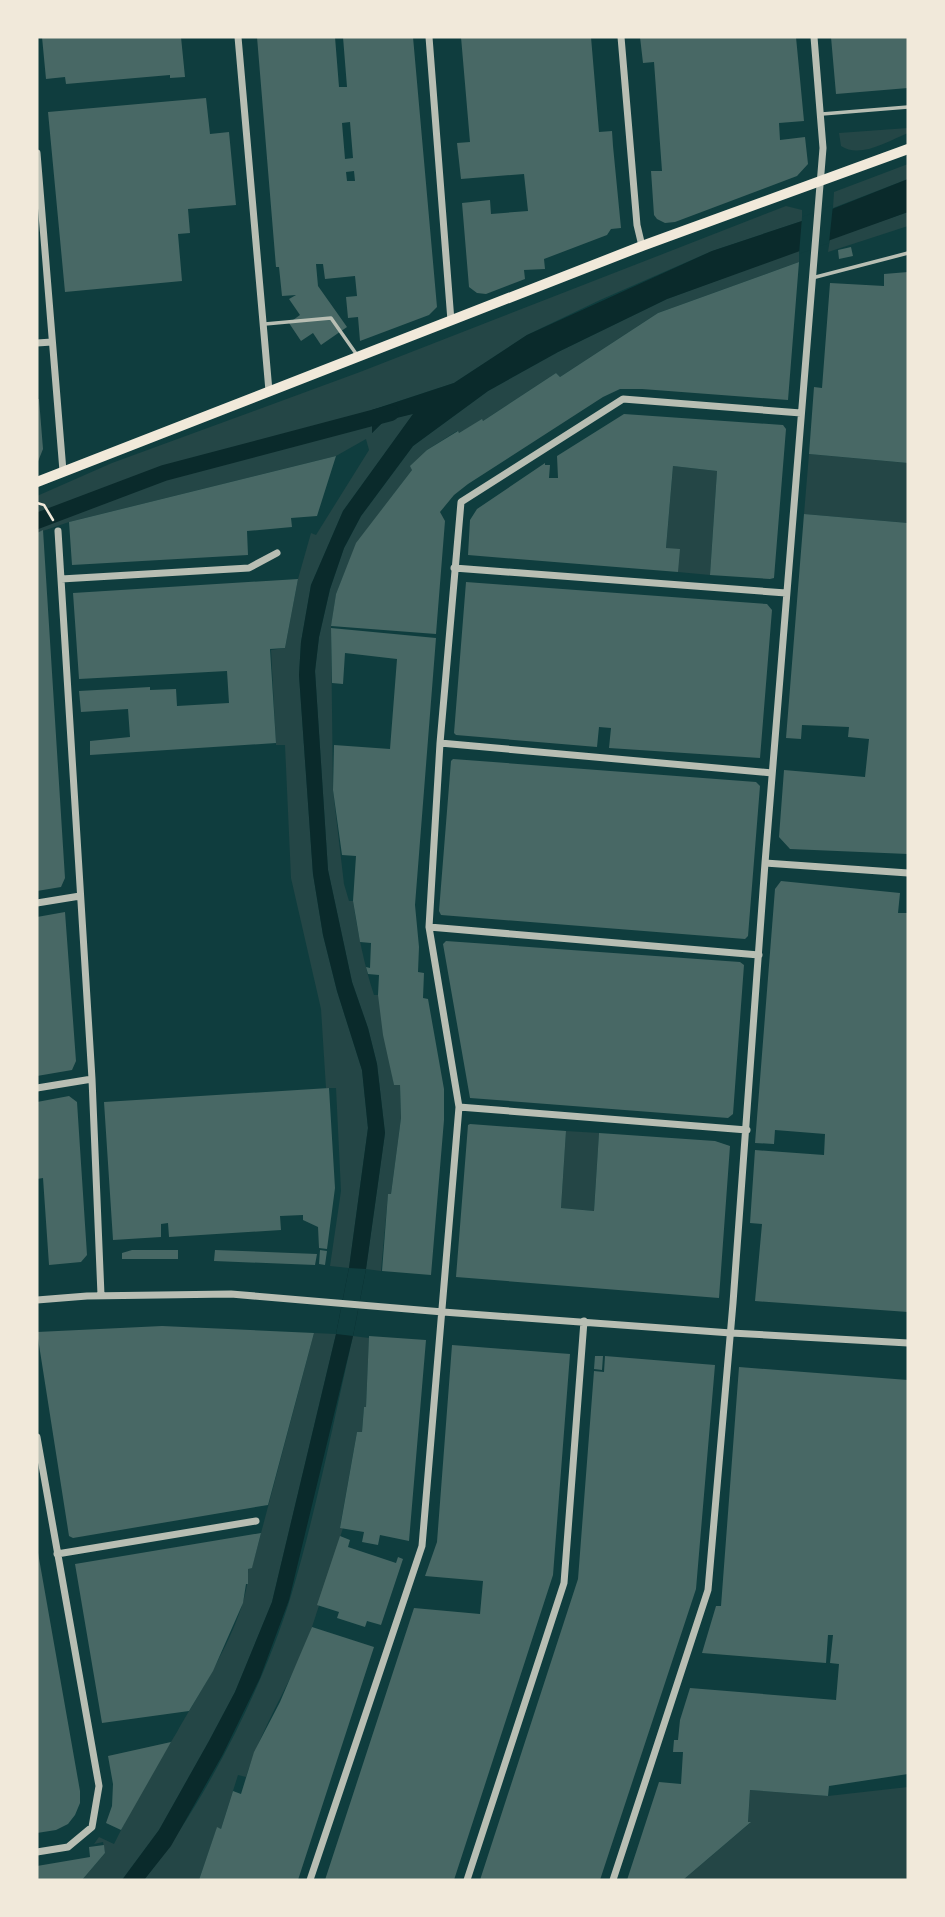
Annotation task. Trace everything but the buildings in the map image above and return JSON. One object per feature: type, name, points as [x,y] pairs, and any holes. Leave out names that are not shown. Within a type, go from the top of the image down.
[{"type":"main road","points":[[37,482],[642,246],[908,149]]},
{"type":"street","points":[[238,37],[269,391]]},
{"type":"street","points":[[429,37],[451,321]]},
{"type":"street","points":[[621,37],[637,225],[642,246]]},
{"type":"street","points":[[613,1880],[708,1590],[731,1333],[765,863],[823,148],[814,37]]},
{"type":"street","points":[[37,153],[63,471]]},
{"type":"street","points":[[37,343],[52,342]]},
{"type":"street","points":[[310,1880],[422,1546],[459,1107],[429,927],[440,743],[461,502],[624,399],[801,413]]},
{"type":"street","points":[[58,531],[92,1079],[101,1295]]},
{"type":"street","points":[[61,579],[249,568],[277,553]]},
{"type":"street","points":[[454,568],[786,593]]},
{"type":"street","points":[[440,743],[772,773]]},
{"type":"street","points":[[765,863],[908,873]]},
{"type":"street","points":[[37,903],[80,896]]},
{"type":"street","points":[[429,927],[759,955]]},
{"type":"street","points":[[37,1088],[92,1079]]},
{"type":"street","points":[[459,1107],[747,1129]]},
{"type":"street","points":[[37,1300],[101,1295],[231,1294],[731,1333],[908,1343]]},
{"type":"street","points":[[467,1880],[564,1584],[584,1321]]},
{"type":"street","points":[[37,1437],[99,1786],[92,1827],[68,1846],[37,1852]]},
{"type":"street","points":[[57,1554],[256,1521]]},
{"type":"lane","points":[[820,114],[908,107]]},
{"type":"lane","points":[[812,278],[908,253]]},
{"type":"lane","points":[[264,324],[331,318],[359,357]]},
{"type":"path","points":[[37,503],[44,505],[58,531]]},
{"type":"shaded area","points":[[908,128],[908,133],[865,150],[849,150],[841,146],[839,133]]},
{"type":"shaded area","points":[[908,164],[908,179],[833,208],[834,192]]},
{"type":"shaded area","points":[[908,179],[908,212],[667,299],[558,352],[488,391],[413,446],[361,516],[344,548],[330,589],[319,637],[315,671],[328,870],[352,982],[377,1064],[385,1133],[366,1269],[353,1336],[289,1600],[260,1678],[223,1754],[171,1846],[144,1880],[122,1880],[159,1830],[209,1741],[235,1692],[272,1602],[336,1334],[349,1268],[368,1128],[362,1070],[323,935],[313,874],[299,675],[301,642],[311,585],[343,511],[413,414],[384,421],[372,433],[372,410],[454,383],[527,335],[712,251],[802,221]]},
{"type":"shaded area","points":[[786,206],[802,210],[802,221],[712,251],[600,300],[527,335],[454,383],[372,410],[372,433],[384,421],[414,413],[343,511],[311,585],[301,642],[299,675],[313,874],[323,935],[337,991],[362,1070],[368,1128],[349,1268],[330,1266],[341,1191],[336,1088],[326,1088],[321,1009],[291,878],[285,745],[276,745],[271,650],[285,648],[298,579],[311,533],[316,535],[369,450],[366,439],[336,456],[69,522],[37,533],[37,496],[112,463],[360,372]]},
{"type":"shaded area","points":[[908,212],[908,226],[828,252],[830,239]]},
{"type":"shaded area","points":[[799,250],[799,262],[658,313],[560,377],[556,373],[483,421],[459,433],[457,431],[427,450],[357,543],[336,594],[331,628],[333,790],[344,884],[349,901],[353,901],[374,995],[379,995],[394,1085],[400,1085],[401,1118],[391,1194],[388,1195],[381,1271],[366,1269],[385,1133],[377,1064],[352,982],[328,870],[315,671],[319,637],[330,589],[344,548],[361,516],[413,446],[488,391],[558,352],[667,299]]},
{"type":"shaded area","points":[[809,454],[908,463],[908,523],[804,514]]},
{"type":"shaded area","points":[[673,466],[717,471],[710,575],[678,572],[666,548]]},
{"type":"shaded area","points":[[566,1131],[599,1133],[594,1211],[561,1208]]},
{"type":"shaded area","points":[[314,1333],[336,1334],[272,1602],[235,1692],[159,1830],[122,1880],[82,1880],[105,1853],[103,1842],[94,1844],[99,1837],[114,1844],[144,1787],[211,1674],[233,1629],[247,1587],[248,1569],[252,1567]]},
{"type":"shaded area","points":[[353,1336],[369,1338],[366,1407],[362,1432],[357,1432],[340,1527],[343,1528],[305,1646],[246,1777],[238,1775],[221,1829],[217,1828],[199,1880],[144,1880],[209,1783],[264,1671],[290,1599],[308,1534]]},
{"type":"shaded area","points":[[908,1787],[908,1880],[683,1880],[750,1823],[750,1790],[828,1796]]},
{"type":"pier","points":[[833,205],[829,243],[799,254],[802,217]]},
{"type":"pier","points":[[349,1268],[366,1269],[353,1336],[336,1334]]},
{"type":"waterway","points":[[37,521],[164,473],[391,413]]}]
